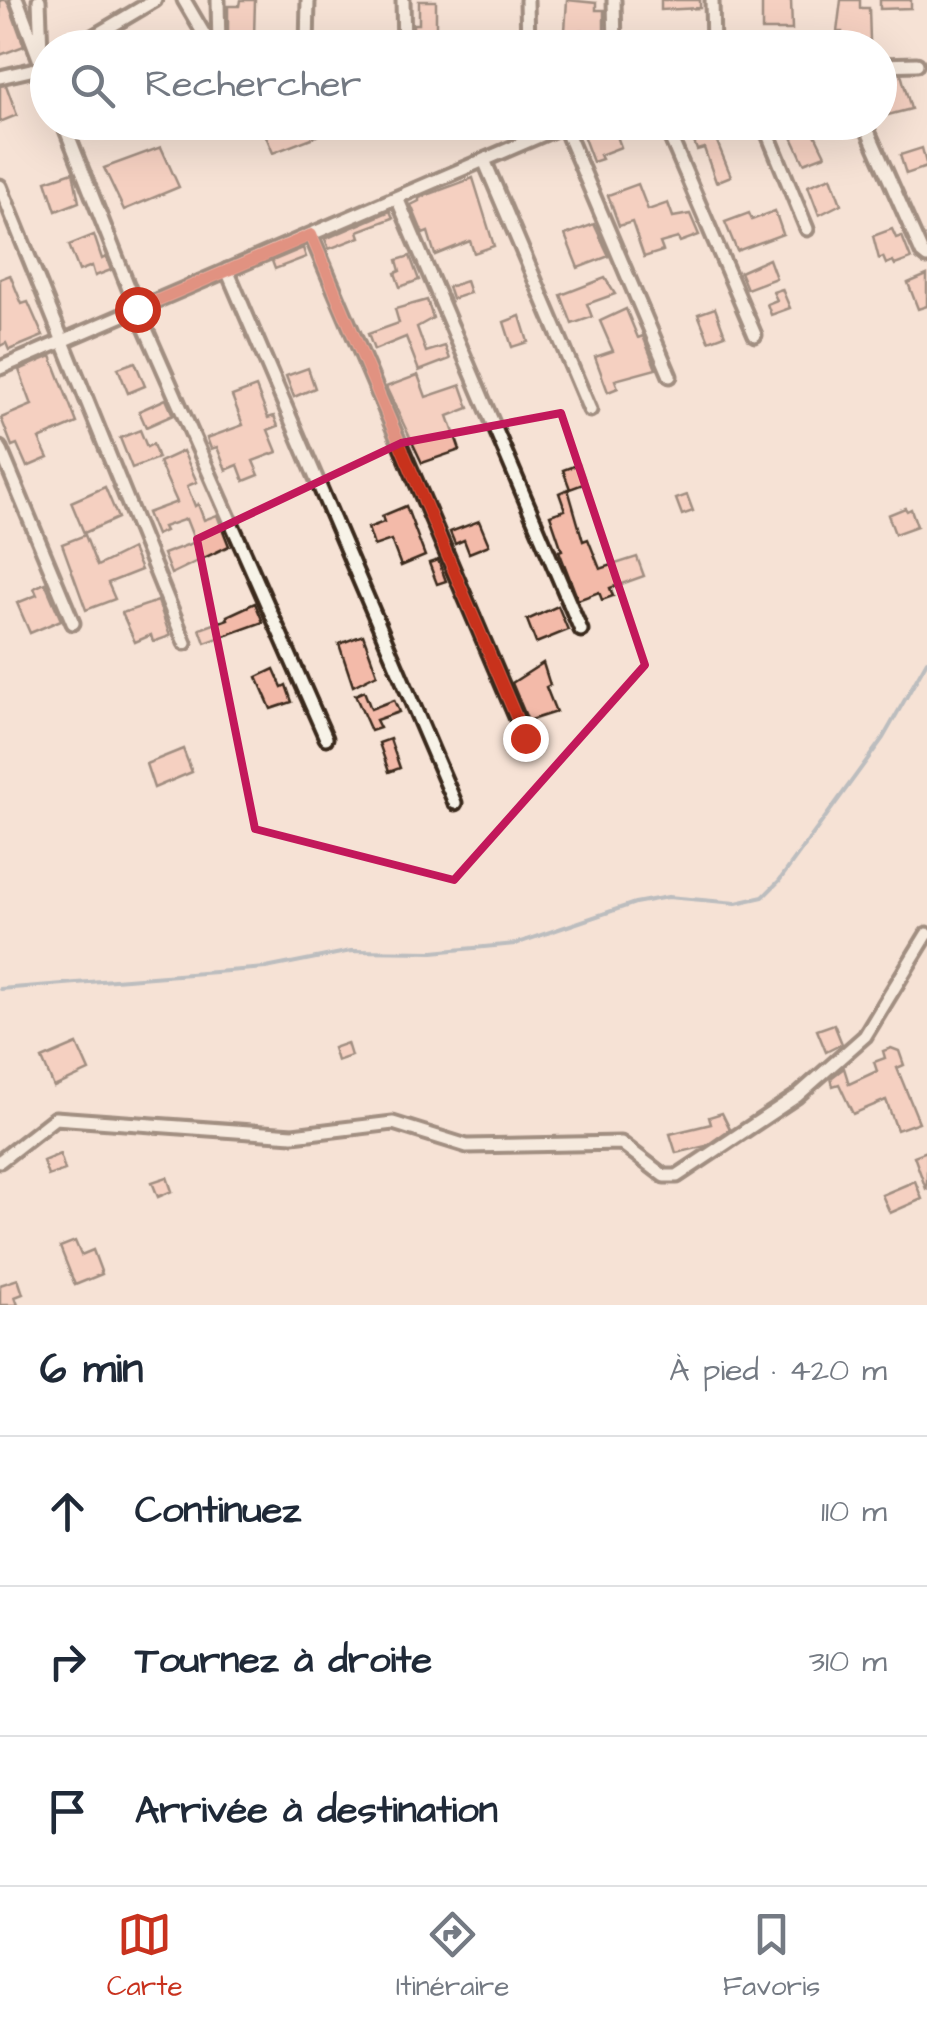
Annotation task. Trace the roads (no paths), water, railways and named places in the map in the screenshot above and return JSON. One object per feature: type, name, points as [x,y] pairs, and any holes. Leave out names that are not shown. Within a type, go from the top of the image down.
[{"type":"street","points":[[17,0],[30,30]]},
{"type":"street","points":[[40,0],[42,30]]},
{"type":"street","points":[[104,30],[155,0]]},
{"type":"street","points":[[184,0],[204,30]]},
{"type":"street","points":[[217,30],[218,0]]},
{"type":"street","points":[[307,30],[308,0]]},
{"type":"street","points":[[404,0],[404,30]]},
{"type":"street","points":[[528,0],[528,30]]},
{"type":"street","points":[[614,0],[615,30]]},
{"type":"street","points":[[712,0],[713,30]]},
{"type":"street","points":[[897,65],[918,64]]},
{"type":"street","points":[[0,77],[30,69]]},
{"type":"street","points":[[70,140],[137,309],[326,738]]},
{"type":"street","points":[[0,368],[531,140]]},
{"type":"street","points":[[574,140],[670,376]]},
{"type":"street","points":[[672,140],[755,335]]},
{"type":"street","points":[[770,140],[807,229]]},
{"type":"street","points":[[872,140],[927,257]]},
{"type":"street","points":[[484,160],[590,410]]},
{"type":"street","points":[[0,186],[185,643]]},
{"type":"street","points":[[397,198],[581,630]]},
{"type":"street","points":[[311,235],[525,738]]},
{"type":"street","points":[[228,270],[455,804]]},
{"type":"street","points":[[0,448],[4,470],[73,623]]},
{"type":"street","points":[[0,1162],[55,1118],[293,1135],[393,1123],[467,1146],[621,1143],[664,1176],[677,1176],[797,1096],[865,1036],[927,934]]},
{"type":"waterway","points":[[0,989],[266,968],[351,951],[433,952],[515,944],[635,903],[668,897],[736,903],[763,897],[779,881],[883,738],[927,661]]}]
